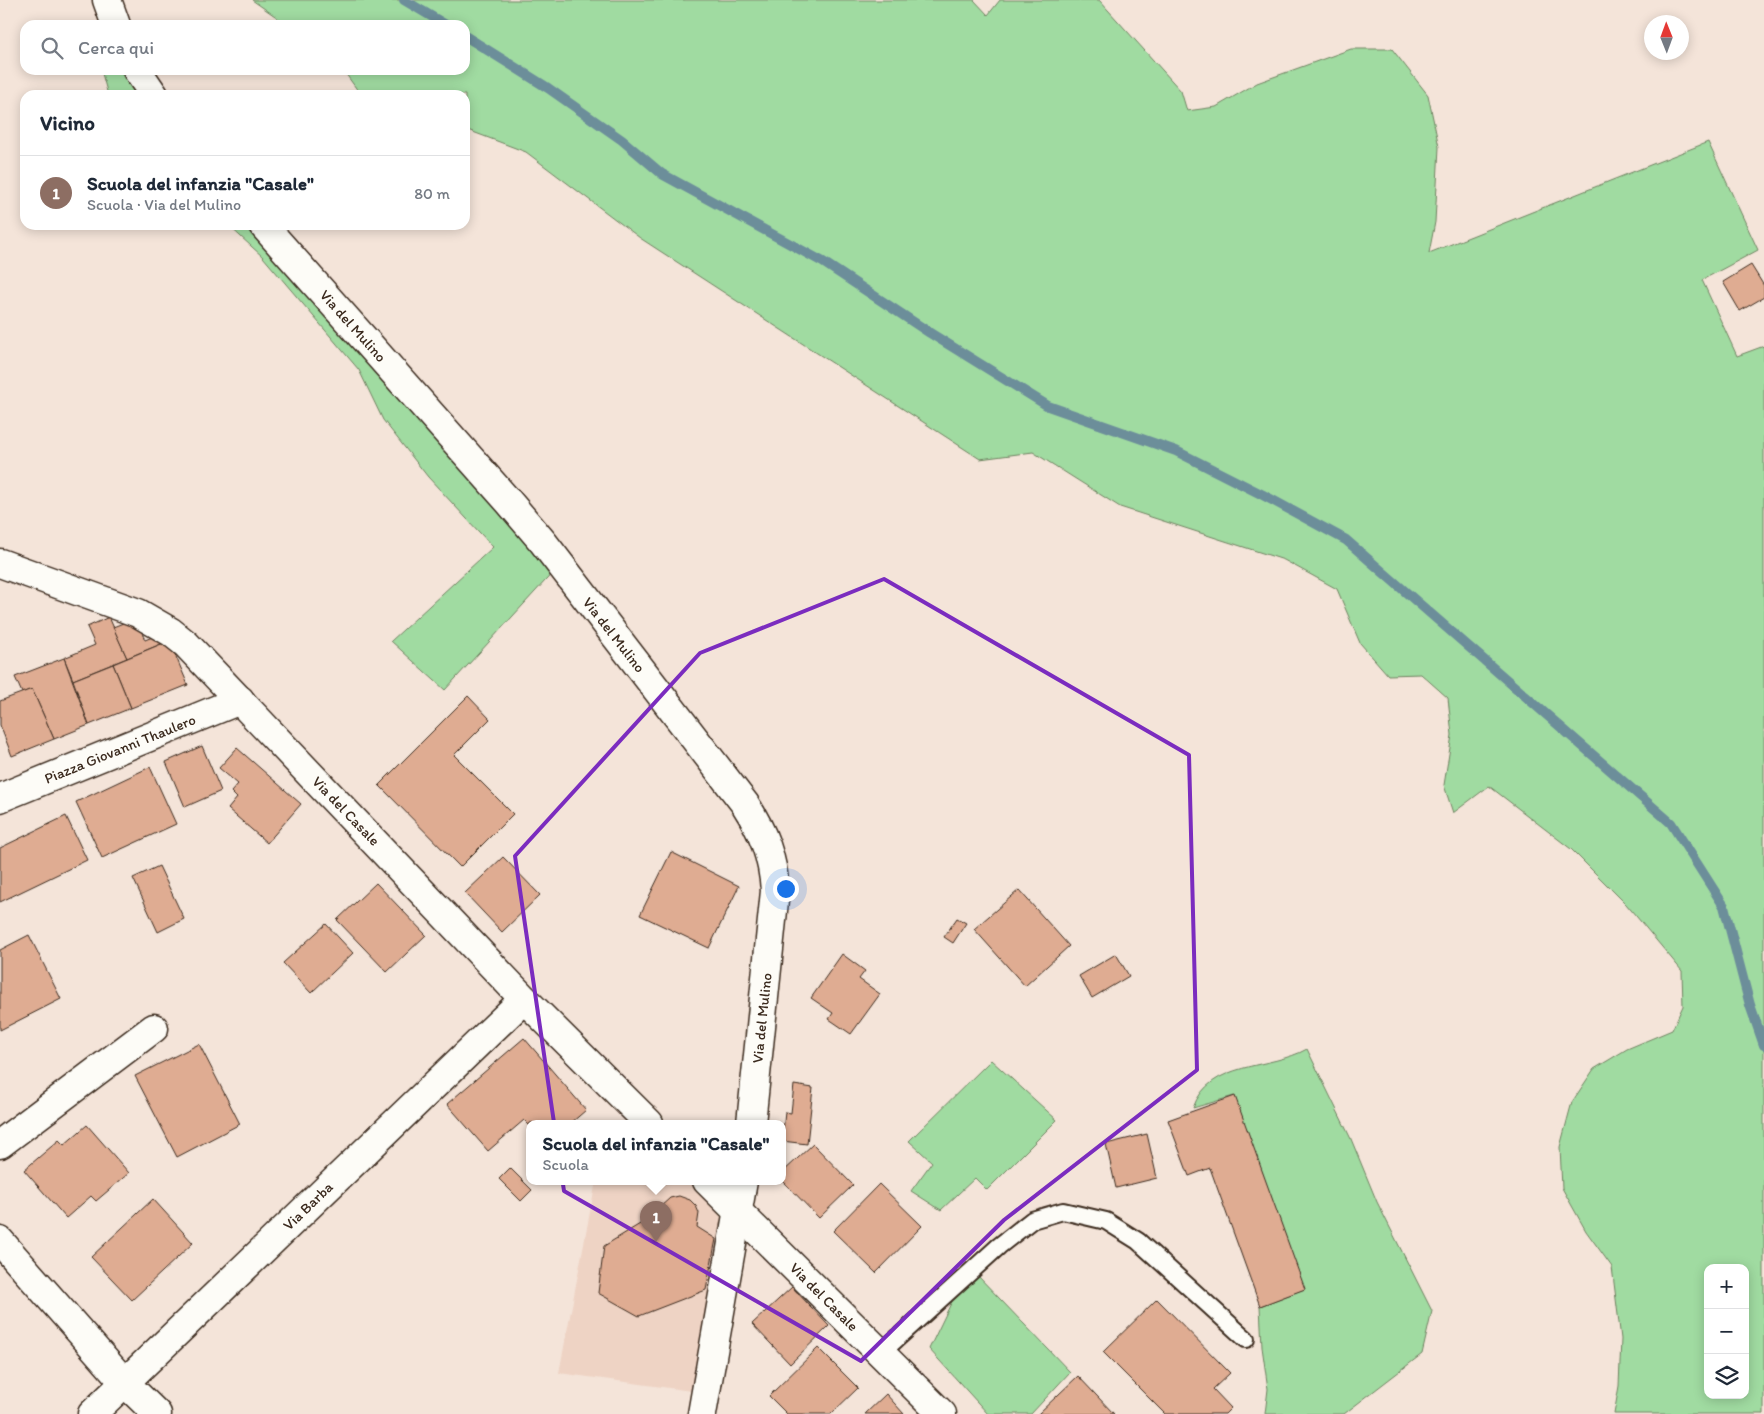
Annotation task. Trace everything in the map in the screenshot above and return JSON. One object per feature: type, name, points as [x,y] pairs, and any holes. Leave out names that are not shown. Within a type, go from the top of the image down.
[{"type":"street","points":[[107,0],[114,20]]},
{"type":"street","points":[[140,75],[151,90]]},
{"type":"street","name":"Via del Mulino","points":[[267,230],[485,474],[543,542],[745,804],[761,830],[772,862],[775,890],[751,1120]]},
{"type":"street","name":"Via del Casale","points":[[0,563],[138,613],[162,626],[195,652],[524,999],[646,1120]]},
{"type":"street","name":"Piazza Giovanni Thaulero","points":[[0,798],[240,700]]},
{"type":"street","name":"Via Barba","points":[[92,1414],[524,999]]},
{"type":"street","points":[[0,1144],[154,1028]]},
{"type":"street","name":"Via del Casale","points":[[711,1185],[942,1414]]},
{"type":"street","points":[[702,1414],[742,1185]]},
{"type":"street","points":[[0,1242],[125,1383],[157,1414]]},
{"type":"lane","points":[[881,1353],[1019,1230],[1032,1220],[1063,1211],[1106,1221],[1138,1241],[1246,1340]]},
{"type":"highlighted area","points":[[884,579],[1189,755],[1197,1070],[1004,1220],[861,1361],[564,1191],[515,856],[700,653]]},
{"type":"shaded area","points":[[595,1185],[700,1185],[732,1216],[699,1392],[559,1373]]},
{"type":"green space","points":[[252,0],[974,0],[988,15],[1000,0],[1099,0],[1181,91],[1187,111],[1216,107],[1257,83],[1351,49],[1392,49],[1428,95],[1439,147],[1435,222],[1429,253],[1708,142],[1758,250],[1702,280],[1737,356],[1764,346],[1764,1414],[1614,1414],[1619,1386],[1621,1339],[1612,1267],[1586,1231],[1562,1188],[1560,1147],[1572,1102],[1594,1069],[1627,1049],[1672,1030],[1683,1006],[1682,971],[1626,904],[1571,849],[1489,786],[1453,813],[1444,785],[1452,735],[1448,698],[1421,674],[1388,675],[1360,643],[1337,589],[1284,560],[1120,507],[1033,452],[980,459],[640,238],[526,152],[470,131],[470,90],[357,90],[347,75],[470,75],[470,20],[281,20]]},
{"type":"green space","points":[[102,75],[138,75],[147,90],[107,90]]},
{"type":"green space","points":[[233,230],[261,230],[557,568],[445,690],[391,641],[493,547],[428,477],[383,420],[359,370],[263,257]]},
{"type":"green space","points":[[1307,1049],[1351,1139],[1377,1202],[1432,1311],[1422,1354],[1344,1414],[1265,1414],[1268,1389],[1262,1347],[1260,1306],[1304,1289],[1234,1096],[1193,1108],[1201,1093],[1213,1081],[1242,1068],[1292,1056]]},
{"type":"green space","points":[[991,1060],[1057,1120],[987,1190],[975,1178],[941,1210],[911,1191],[932,1162],[909,1141]]},
{"type":"green space","points":[[977,1275],[1070,1372],[1031,1414],[988,1414],[929,1349],[956,1293]]},
{"type":"building","points":[[1751,265],[1764,286],[1764,297],[1740,311],[1723,282]]},
{"type":"building","points":[[109,617],[127,658],[73,680],[64,658],[95,645],[87,627]]},
{"type":"building","points":[[136,618],[145,640],[162,633],[166,642],[127,658],[113,627]]},
{"type":"building","points":[[166,642],[171,645],[188,685],[131,708],[113,664]]},
{"type":"building","points":[[64,658],[89,725],[54,739],[32,689],[22,693],[15,677]]},
{"type":"building","points":[[113,664],[131,708],[89,725],[73,680]]},
{"type":"building","points":[[32,689],[54,739],[12,756],[0,725],[0,701]]},
{"type":"building","points":[[468,696],[490,719],[454,755],[513,814],[460,867],[379,785]]},
{"type":"building","points":[[202,746],[221,791],[185,807],[166,762]]},
{"type":"building","points":[[237,748],[301,804],[267,843],[228,809],[237,798],[231,792],[238,784],[219,768]]},
{"type":"building","points":[[150,767],[176,824],[102,858],[76,802]]},
{"type":"building","points":[[66,816],[87,860],[0,902],[0,848]]},
{"type":"building","points":[[671,852],[739,886],[709,948],[640,915]]},
{"type":"building","points":[[503,857],[540,895],[502,932],[465,893]]},
{"type":"building","points":[[159,866],[184,919],[158,932],[133,878]]},
{"type":"building","points":[[376,883],[426,935],[387,972],[337,920]]},
{"type":"building","points":[[1019,890],[1069,946],[1025,986],[974,929]]},
{"type":"building","points":[[957,918],[966,923],[953,943],[944,937]]},
{"type":"building","points":[[326,924],[353,953],[311,993],[283,963]]},
{"type":"building","points":[[29,935],[61,999],[0,1030],[0,950]]},
{"type":"building","points":[[842,954],[865,971],[859,979],[880,994],[851,1034],[829,1019],[833,1013],[811,998]]},
{"type":"building","points":[[1116,954],[1129,976],[1092,998],[1079,976]]},
{"type":"building","points":[[524,1038],[586,1110],[574,1120],[526,1120],[526,1122],[524,1120],[488,1151],[447,1104]]},
{"type":"building","points":[[199,1044],[240,1124],[177,1157],[135,1076]]},
{"type":"building","points":[[794,1085],[813,1088],[807,1144],[786,1141],[785,1112],[791,1113]]},
{"type":"building","points":[[1235,1096],[1305,1289],[1260,1306],[1210,1168],[1189,1176],[1168,1120]]},
{"type":"building","points":[[87,1125],[129,1173],[96,1201],[91,1196],[66,1218],[24,1170],[59,1140],[64,1145]]},
{"type":"building","points":[[1147,1134],[1157,1178],[1116,1188],[1106,1144]]},
{"type":"building","points":[[813,1144],[853,1185],[819,1218],[786,1184],[786,1169]]},
{"type":"building","points":[[510,1168],[532,1190],[521,1201],[499,1179]]},
{"type":"building","points":[[879,1184],[922,1226],[876,1273],[833,1231]]},
{"type":"building","points":[[679,1196],[690,1200],[696,1206],[699,1213],[697,1227],[716,1239],[706,1290],[639,1316],[598,1293],[604,1246],[658,1213],[660,1207],[670,1198]]},
{"type":"building","points":[[153,1199],[193,1243],[132,1300],[91,1257]]},
{"type":"building","points":[[792,1287],[829,1326],[790,1364],[752,1324]]},
{"type":"building","points":[[1157,1299],[1230,1373],[1213,1389],[1231,1408],[1225,1414],[1165,1414],[1103,1352]]},
{"type":"building","points":[[818,1348],[858,1388],[831,1414],[787,1414],[769,1396]]},
{"type":"building","points":[[1078,1376],[1114,1414],[1038,1414]]},
{"type":"building","points":[[886,1394],[904,1414],[865,1414]]},
{"type":"waterway","points":[[404,0],[438,20]]},
{"type":"waterway","points":[[470,39],[548,88],[622,140],[662,174],[823,262],[930,333],[1048,406],[1176,451],[1346,540],[1671,823],[1724,906],[1750,1005],[1764,1045]]},
{"type":"place","name":"Scuola del infanzia \"Casale\"","points":[[656,1242]]}]
